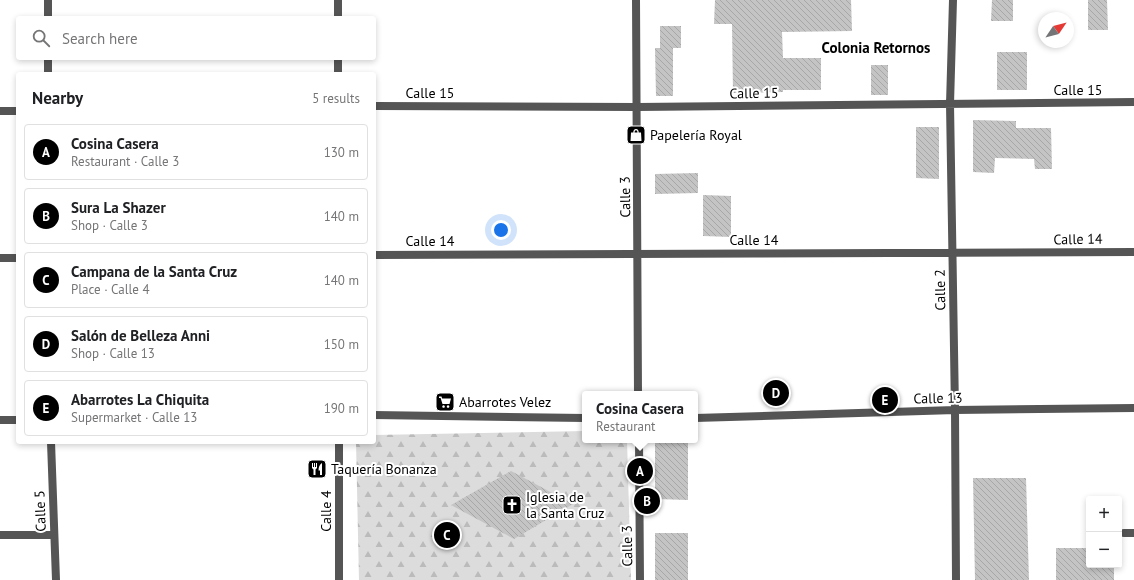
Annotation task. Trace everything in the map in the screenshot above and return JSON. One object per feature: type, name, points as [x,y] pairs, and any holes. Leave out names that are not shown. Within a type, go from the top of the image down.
[{"type":"street","points":[[48,0],[48,16]]},
{"type":"street","points":[[338,0],[338,16]]},
{"type":"street","name":"Calle 3","points":[[636,0],[638,391]]},
{"type":"street","name":"Calle 2","points":[[954,0],[950,104],[956,580]]},
{"type":"street","points":[[48,60],[48,72]]},
{"type":"street","points":[[338,60],[338,72]]},
{"type":"street","name":"Calle 15","points":[[376,106],[637,107],[1134,102]]},
{"type":"street","points":[[0,111],[16,111]]},
{"type":"street","name":"Calle 14","points":[[376,255],[638,253],[952,254],[1134,252]]},
{"type":"street","points":[[0,258],[16,258]]},
{"type":"street","name":"Calle 13","points":[[698,418],[955,410],[1134,408]]},
{"type":"street","points":[[376,415],[582,418]]},
{"type":"street","points":[[0,420],[16,420]]},
{"type":"street","name":"Calle 3","points":[[639,443],[640,580]]},
{"type":"street","name":"Calle 5","points":[[51,444],[56,580]]},
{"type":"street","name":"Calle 4","points":[[339,444],[339,580]]},
{"type":"street","points":[[1124,533],[1134,533]]},
{"type":"street","points":[[0,535],[54,535]]},
{"type":"green space","points":[[582,431],[582,443],[627,443],[631,580],[359,580],[356,444],[376,444],[376,435]]},
{"type":"building","points":[[715,0],[851,0],[852,31],[782,32],[783,58],[821,58],[821,90],[783,90],[783,92],[733,93],[732,24],[714,24]]},
{"type":"building","points":[[992,0],[1013,0],[1013,21],[991,21]]},
{"type":"building","points":[[1088,0],[1107,0],[1108,30],[1088,30]]},
{"type":"building","points":[[660,26],[681,26],[681,48],[673,48],[673,96],[656,96],[655,48],[660,48]]},
{"type":"building","points":[[997,52],[1027,52],[1027,90],[997,90]]},
{"type":"building","points":[[871,65],[888,65],[888,95],[871,95]]},
{"type":"building","points":[[973,120],[1016,121],[1016,128],[1051,128],[1052,169],[1035,169],[1034,159],[995,158],[994,173],[973,172]]},
{"type":"building","points":[[916,127],[939,127],[939,179],[916,178]]},
{"type":"building","points":[[698,173],[698,193],[655,194],[655,174]]},
{"type":"building","points":[[703,195],[731,196],[731,237],[703,236]]},
{"type":"building","points":[[655,443],[688,443],[688,500],[655,499]]},
{"type":"building","name":"Iglesia de la Santa Cruz","points":[[511,471],[573,504],[514,539],[451,505]]},
{"type":"building","points":[[973,478],[1026,478],[1029,580],[975,580]]},
{"type":"building","points":[[655,533],[688,533],[688,580],[655,580]]},
{"type":"building","points":[[1056,548],[1086,548],[1086,568],[1114,568],[1114,580],[1056,580]]},
{"type":"place","name":"Papelería Royal","points":[[636,135]]},
{"type":"place","name":"Salón de Belleza Anni","points":[[776,393]]},
{"type":"place","name":"Abarrotes La Chiquita","points":[[885,400]]},
{"type":"place","name":"Abarrotes Velez","points":[[445,402]]},
{"type":"place","name":"Taquería Bonanza","points":[[317,469]]},
{"type":"place","name":"Cosina Casera","points":[[640,471]]},
{"type":"place","name":"Sura La Shazer","points":[[647,501]]},
{"type":"place","name":"Iglesia de la Santa Cruz","points":[[512,505]]},
{"type":"place","name":"Campana de la Santa Cruz","points":[[447,535]]},
{"type":"district","name":"Colonia Retornos","points":[[876,48]]}]
